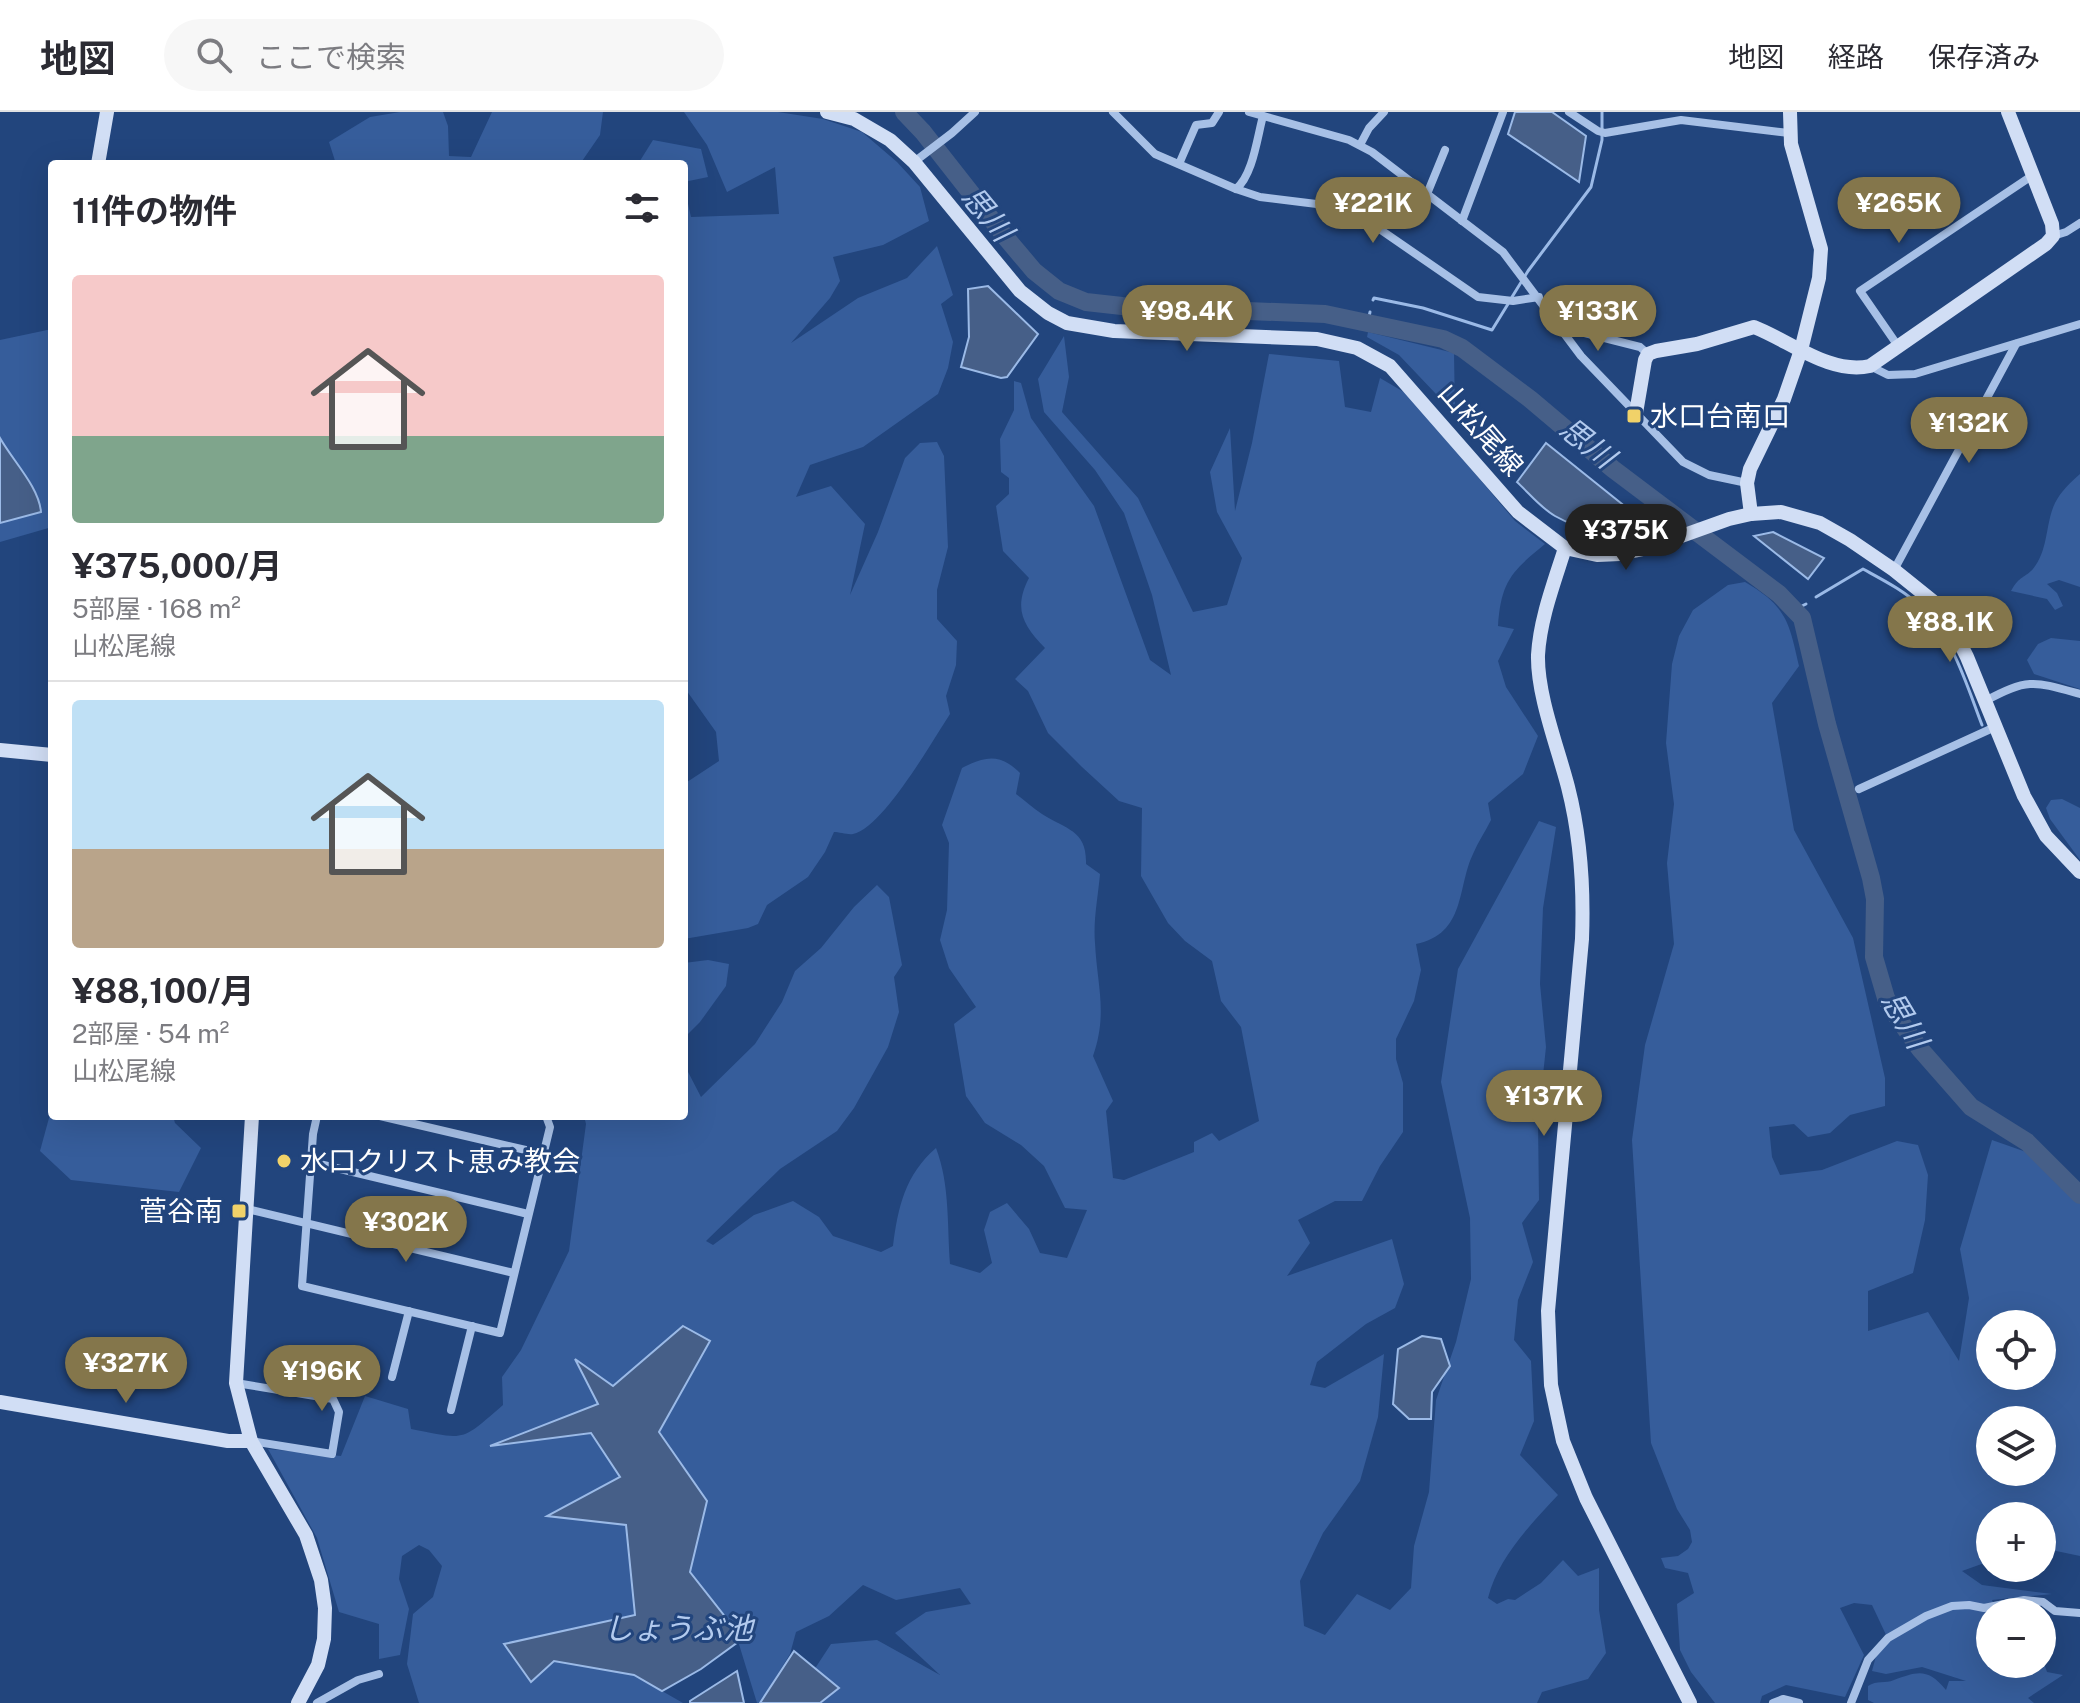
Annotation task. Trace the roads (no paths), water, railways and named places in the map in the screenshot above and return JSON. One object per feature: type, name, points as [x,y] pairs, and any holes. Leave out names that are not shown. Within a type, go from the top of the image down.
[{"type":"street","points":[[99,160],[107,112]]},
{"type":"street","name":"山松尾線","points":[[827,112],[854,119],[920,158],[1020,291],[1048,313],[1067,323],[1114,331],[1317,339],[1357,348],[1390,366],[1518,512],[1565,548],[1597,555],[1620,554],[1751,514],[1781,512],[1820,523],[1894,570],[1935,603],[1948,619],[1967,657],[2024,796],[2046,836],[2080,872]]},
{"type":"street","points":[[920,158],[975,112]]},
{"type":"street","points":[[1113,112],[1155,154],[1236,189],[1260,197],[1349,208],[1478,297],[1509,300],[1539,297]]},
{"type":"street","points":[[1179,164],[1196,125],[1212,123],[1219,112]]},
{"type":"street","points":[[1249,112],[1326,132],[1360,145],[1427,194],[1503,252],[1581,356],[1683,462],[1709,475],[1747,483]]},
{"type":"street","points":[[1284,121],[1289,112]]},
{"type":"street","points":[[1360,145],[1369,128],[1384,112]]},
{"type":"street","points":[[1462,221],[1503,112]]},
{"type":"street","points":[[1569,112],[1602,132],[1681,120],[1789,133]]},
{"type":"street","points":[[1751,514],[1747,483],[1750,469],[1784,399],[1801,350],[1819,278],[1821,249],[1789,133],[1790,112]]},
{"type":"street","points":[[2008,112],[2052,224],[2053,236]]},
{"type":"street","points":[[1236,189],[1249,171],[1263,116]]},
{"type":"street","points":[[1427,194],[1445,150]]},
{"type":"street","points":[[1898,346],[1860,291],[2033,175]]},
{"type":"street","points":[[1870,366],[2046,244],[2053,236],[2080,223]]},
{"type":"street","points":[[1636,413],[1648,354],[1754,327],[1801,350],[1845,366],[1870,366],[1888,375],[1915,374],[2080,324]]},
{"type":"street","points":[[1560,327],[1640,347],[1648,354]]},
{"type":"street","points":[[1894,570],[2016,344]]},
{"type":"street","points":[[1565,548],[1544,619],[1538,658],[1542,693],[1579,836],[1583,882],[1582,939],[1548,1311],[1551,1385],[1562,1438],[1586,1498],[1690,1703]]},
{"type":"street","points":[[1984,701],[2024,683],[2080,694]]},
{"type":"street","points":[[1859,789],[1995,727]]},
{"type":"street","points":[[0,750],[48,755]]},
{"type":"street","points":[[252,1120],[236,1383],[251,1441],[306,1535],[321,1580],[325,1608],[324,1639],[318,1665],[298,1703]]},
{"type":"street","points":[[316,1120],[305,1223],[302,1286],[500,1333],[550,1127],[547,1120]]},
{"type":"street","points":[[397,1120],[543,1154]]},
{"type":"street","points":[[311,1162],[528,1214]]},
{"type":"street","points":[[247,1209],[514,1273]]},
{"type":"street","points":[[392,1377],[409,1311]]},
{"type":"street","points":[[451,1410],[472,1326]]},
{"type":"street","points":[[0,1402],[228,1441],[251,1441],[332,1454],[339,1412],[333,1399],[236,1383]]},
{"type":"street","points":[[1851,1703],[1868,1660],[1888,1638],[1926,1616],[1952,1606],[1984,1608],[2024,1600],[2043,1602],[2055,1611],[2080,1613]]},
{"type":"street","points":[[317,1703],[358,1680],[379,1674]]},
{"type":"street","points":[[1773,1703],[1783,1699],[1799,1703]]},
{"type":"water","points":[[1515,112],[1552,112],[1586,136],[1579,182],[1508,134]]},
{"type":"water","points":[[988,286],[1038,334],[1007,377],[961,367],[969,337],[968,289]]},
{"type":"water","points":[[0,438],[36,493],[41,512],[0,523]]},
{"type":"water","points":[[1546,443],[1647,524],[1600,530],[1566,521],[1545,509],[1517,482]]},
{"type":"water","points":[[1773,532],[1824,558],[1808,579],[1754,536]]},
{"type":"water","name":"しょうぶ池","points":[[683,1326],[710,1341],[659,1432],[707,1501],[690,1572],[734,1628],[738,1642],[701,1669],[662,1691],[634,1675],[554,1661],[531,1682],[504,1644],[635,1615],[626,1525],[547,1516],[620,1477],[591,1433],[490,1446],[598,1404],[575,1359],[613,1386]]},
{"type":"water","points":[[1422,1336],[1441,1339],[1450,1366],[1432,1392],[1431,1419],[1409,1419],[1393,1404],[1398,1349]]},
{"type":"water","points":[[794,1651],[839,1688],[820,1703],[760,1703]]},
{"type":"water","points":[[737,1671],[744,1703],[690,1703],[690,1701]]},
{"type":"waterway","name":"思川","points":[[904,112],[1034,271],[1059,291],[1086,302],[1122,306],[1325,314],[1443,339],[1462,348],[1530,399],[1613,469],[1779,594],[1802,618],[1827,724],[1871,878],[1875,899],[1874,957],[1886,998],[1920,1049],[1971,1107],[2027,1142],[2080,1195]]},
{"type":"waterway","points":[[1512,297],[1591,187],[1602,140],[1602,112]]},
{"type":"waterway","points":[[1373,300],[1423,308],[1492,330],[1508,304]]},
{"type":"waterway","points":[[1368,322],[1370,312]]},
{"type":"waterway","points":[[1816,597],[1863,569],[1908,596],[1942,633],[1965,678],[1982,725]]},
{"type":"waterway","points":[[1796,609],[1806,604]]},
{"type":"place","name":"水口台南口","points":[[1634,416]]},
{"type":"place","name":"水口クリスト恵み教会","points":[[284,1161]]},
{"type":"place","name":"菅谷南","points":[[239,1211]]}]
